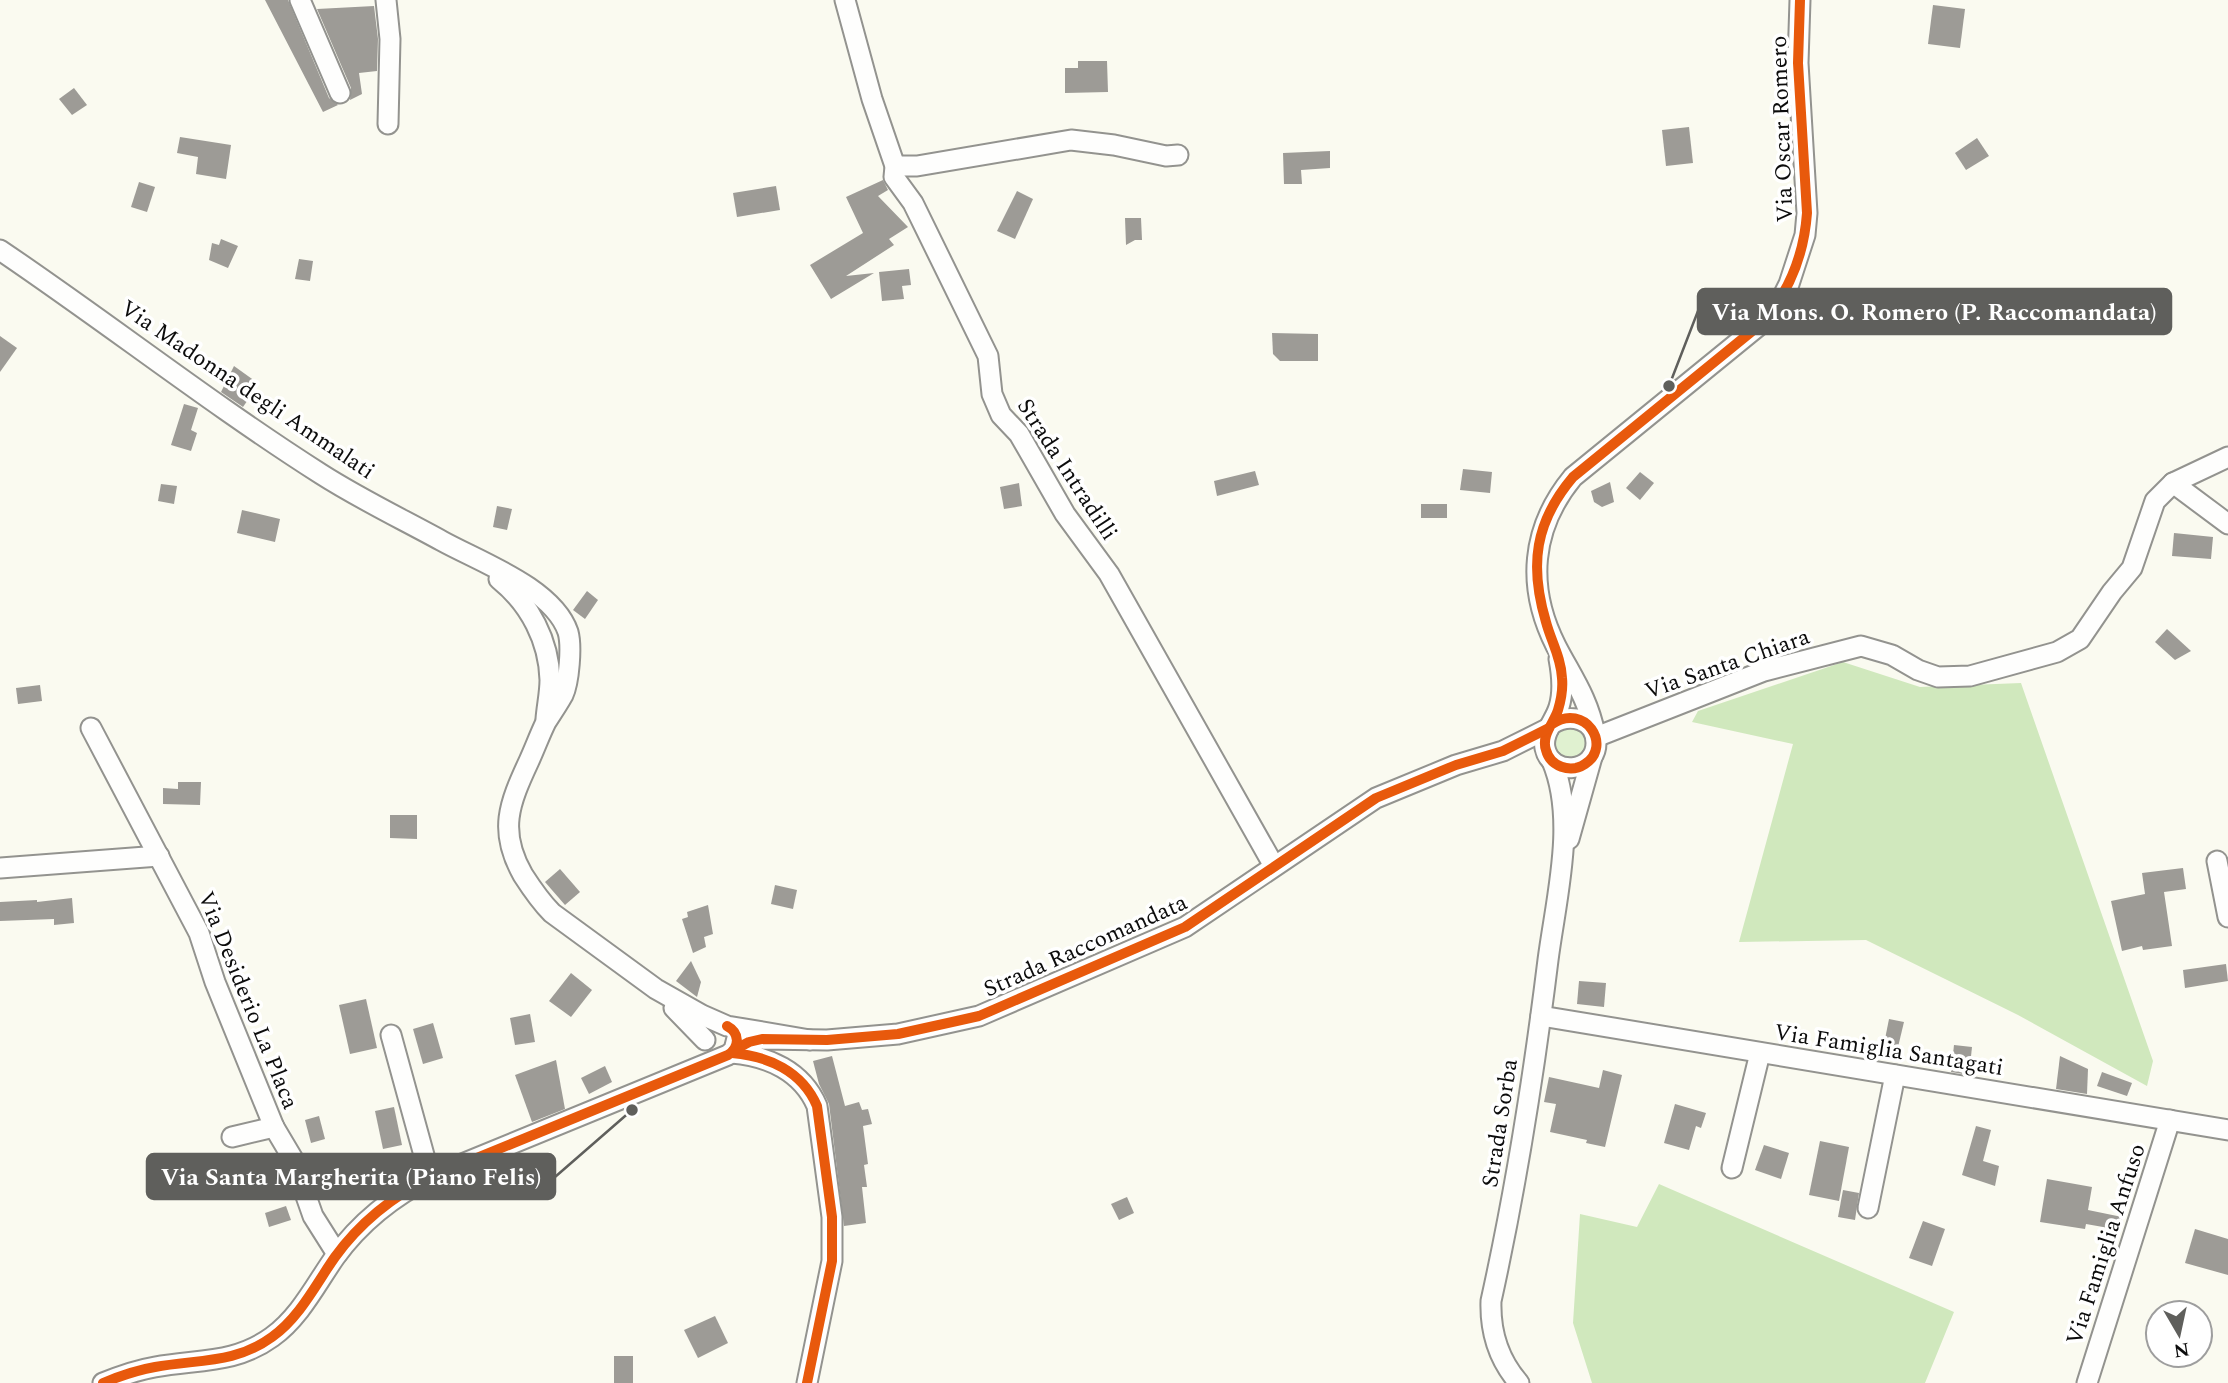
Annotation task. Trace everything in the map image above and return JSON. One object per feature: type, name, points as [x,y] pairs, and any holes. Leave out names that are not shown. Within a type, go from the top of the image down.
[{"type":"street","points":[[300,0],[340,93]]},
{"type":"street","points":[[386,0],[390,39],[388,124]]},
{"type":"street","name":"Strada Intradilli","points":[[845,0],[872,99],[895,166],[894,177],[913,202],[988,356],[992,394],[1001,415],[1019,434],[1065,514],[1109,574],[1274,866]]},
{"type":"street","name":"Via Oscar Romero","points":[[1556,647],[1540,601],[1536,567],[1539,541],[1552,504],[1573,477],[1762,323],[1779,304],[1799,257],[1807,213],[1798,64],[1800,0]]},
{"type":"street","points":[[895,166],[917,166],[1071,140],[1114,145],[1166,156],[1178,155]]},
{"type":"street","name":"Via Madonna degli Ammalati","points":[[0,250],[323,475],[475,559]]},
{"type":"street","name":"Via Santa Chiara","points":[[1595,735],[1763,671],[1861,646],[1892,656],[1938,677],[1970,676],[2057,652],[2080,639],[2132,568],[2155,501],[2173,483],[2228,457]]},
{"type":"street","points":[[2173,483],[2228,524]]},
{"type":"street","points":[[475,559],[507,585],[531,614],[545,648],[550,680],[546,723]]},
{"type":"street","points":[[475,559],[517,581],[553,606],[568,633],[570,662],[564,692],[546,723],[511,803],[508,839],[516,862],[540,901],[552,913],[656,989],[726,1025],[736,1033],[737,1044],[731,1053]]},
{"type":"street","points":[[1556,647],[1562,694],[1545,742],[1559,777],[1564,805],[1561,863]]},
{"type":"street","points":[[1556,647],[1580,686],[1590,712],[1596,744],[1561,863]]},
{"type":"street","points":[[1503,751],[1568,717],[1584,721],[1595,735]]},
{"type":"street","name":"Via Desiderio La Placa","points":[[91,729],[199,933],[215,982],[274,1127],[293,1159],[313,1216],[337,1254]]},
{"type":"street","points":[[1503,751],[1533,750],[1568,769],[1586,764],[1592,757]]},
{"type":"street","name":"Strada Raccomandata","points":[[810,1040],[898,1034],[979,1016],[1185,927],[1376,797],[1456,765],[1503,751]]},
{"type":"street","points":[[0,868],[159,856]]},
{"type":"street","points":[[2217,860],[2228,917]]},
{"type":"street","name":"Strada Sorba","points":[[1519,1383],[1508,1371],[1497,1348],[1491,1322],[1491,1301],[1516,1171],[1541,1016],[1561,863]]},
{"type":"street","points":[[656,989],[716,1056],[731,1053],[756,1055],[796,1077],[810,1089],[817,1106],[832,1217],[832,1261],[807,1383]]},
{"type":"street","name":"Via Famiglia Santagati","points":[[1541,1016],[2228,1130]]},
{"type":"street","points":[[680,1074],[696,1061],[709,1030],[718,1025],[810,1040]]},
{"type":"street","points":[[391,1035],[430,1177]]},
{"type":"street","points":[[103,1383],[155,1367],[244,1354],[273,1337],[290,1323],[337,1254],[367,1219],[397,1195],[430,1177],[731,1053],[749,1042],[762,1039],[810,1040]]},
{"type":"street","points":[[1732,1168],[1760,1053]]},
{"type":"street","points":[[1868,1208],[1895,1075]]},
{"type":"street","name":"Via Famiglia Anfuso","points":[[2087,1383],[2170,1120]]},
{"type":"street","points":[[232,1137],[274,1127]]},
{"type":"green space","points":[[1843,662],[1920,687],[2021,683],[2153,1061],[2147,1086],[2018,1015],[1866,940],[1739,942],[1793,744],[1692,722],[1698,711]]},
{"type":"green space","points":[[1570,727],[1581,732],[1586,743],[1581,754],[1570,759],[1559,754],[1554,743],[1559,732]]},
{"type":"green space","points":[[1659,1184],[1954,1312],[1925,1383],[1592,1383],[1573,1323],[1580,1214],[1637,1227]]},
{"type":"building","points":[[265,0],[288,0],[329,98],[338,105],[323,112]]},
{"type":"building","points":[[1933,5],[1965,9],[1960,48],[1928,44]]},
{"type":"building","points":[[374,6],[378,39],[377,71],[359,73],[362,94],[350,100],[351,88],[317,9]]},
{"type":"building","points":[[1078,61],[1107,61],[1108,92],[1065,93],[1065,68],[1078,68]]},
{"type":"building","points":[[74,88],[87,105],[72,115],[59,99]]},
{"type":"building","points":[[1689,127],[1693,163],[1666,166],[1662,130]]},
{"type":"building","points":[[180,137],[231,145],[226,179],[196,174],[198,157],[177,153]]},
{"type":"building","points":[[1977,138],[1989,156],[1966,170],[1955,153]]},
{"type":"building","points":[[1330,151],[1330,168],[1301,170],[1302,184],[1284,184],[1283,153]]},
{"type":"building","points":[[883,180],[888,190],[878,196],[908,227],[889,239],[894,245],[846,276],[874,273],[831,299],[810,265],[863,233],[846,197]]},
{"type":"building","points":[[139,182],[155,187],[147,212],[131,207]]},
{"type":"building","points":[[776,186],[780,210],[737,217],[733,193]]},
{"type":"building","points":[[1017,191],[1033,199],[1015,239],[997,231]]},
{"type":"building","points":[[1125,218],[1141,218],[1142,240],[1126,245]]},
{"type":"building","points":[[221,239],[238,246],[228,268],[209,260],[212,243],[219,245]]},
{"type":"building","points":[[299,259],[313,261],[310,281],[295,279]]},
{"type":"building","points":[[909,269],[911,285],[902,286],[904,299],[882,301],[879,272]]},
{"type":"building","points":[[1272,333],[1318,334],[1318,361],[1280,361],[1273,354]]},
{"type":"building","points":[[0,336],[17,348],[0,372]]},
{"type":"building","points":[[234,366],[259,384],[243,407],[221,392]]},
{"type":"building","points":[[184,404],[198,408],[191,430],[197,433],[191,451],[171,445]]},
{"type":"building","points":[[1463,469],[1492,472],[1490,493],[1460,490]]},
{"type":"building","points":[[1255,471],[1259,485],[1217,496],[1214,481]]},
{"type":"building","points":[[1640,472],[1654,483],[1640,500],[1626,488]]},
{"type":"building","points":[[1610,482],[1614,502],[1602,507],[1594,502],[1591,491]]},
{"type":"building","points":[[1019,483],[1022,506],[1004,509],[1000,487]]},
{"type":"building","points":[[161,484],[177,486],[174,504],[158,501]]},
{"type":"building","points":[[1421,504],[1447,504],[1447,518],[1421,518]]},
{"type":"building","points":[[497,506],[512,509],[507,530],[493,527]]},
{"type":"building","points":[[242,510],[280,519],[275,542],[237,533]]},
{"type":"building","points":[[2174,533],[2213,537],[2211,559],[2172,556]]},
{"type":"building","points":[[587,591],[598,600],[585,619],[573,610]]},
{"type":"building","points":[[2167,629],[2191,651],[2175,660],[2155,642]]},
{"type":"building","points":[[40,685],[42,701],[18,704],[16,688]]},
{"type":"building","points":[[178,782],[201,782],[200,805],[163,804],[163,788],[178,789]]},
{"type":"building","points":[[390,815],[417,815],[417,839],[390,838]]},
{"type":"building","points":[[2183,868],[2186,889],[2164,892],[2172,946],[2143,950],[2142,946],[2122,951],[2111,901],[2145,894],[2142,873]]},
{"type":"building","points":[[560,869],[580,892],[565,905],[545,882]]},
{"type":"building","points":[[775,885],[797,890],[793,909],[771,904]]},
{"type":"building","points":[[72,898],[74,923],[54,925],[54,919],[0,921],[0,902]]},
{"type":"building","points":[[708,905],[713,934],[704,937],[706,947],[693,953],[682,919],[688,917],[687,912]]},
{"type":"building","points":[[691,961],[701,982],[697,997],[676,981]]},
{"type":"building","points":[[2226,964],[2228,981],[2185,988],[2183,970]]},
{"type":"building","points":[[571,973],[592,990],[571,1017],[549,1001]]},
{"type":"building","points":[[1579,981],[1606,983],[1604,1007],[1577,1004]]},
{"type":"building","points":[[366,999],[377,1048],[350,1054],[339,1005]]},
{"type":"building","points":[[530,1014],[535,1042],[515,1045],[510,1018]]},
{"type":"building","points":[[1889,1019],[1904,1022],[1898,1047],[1884,1044]]},
{"type":"building","points":[[433,1023],[443,1058],[423,1064],[413,1029]]},
{"type":"building","points":[[1954,1045],[1972,1047],[1969,1075],[1951,1072]]},
{"type":"building","points":[[832,1056],[845,1106],[859,1102],[862,1110],[868,1109],[872,1124],[863,1126],[868,1164],[864,1165],[867,1187],[862,1187],[866,1223],[844,1226],[829,1104],[819,1084],[813,1061]]},
{"type":"building","points":[[2060,1056],[2088,1069],[2087,1094],[2056,1089]]},
{"type":"building","points":[[556,1060],[565,1109],[532,1122],[515,1075]]},
{"type":"building","points":[[605,1066],[612,1082],[589,1094],[581,1078]]},
{"type":"building","points":[[1603,1070],[1622,1075],[1605,1147],[1550,1132],[1556,1104],[1544,1102],[1549,1077],[1599,1088]]},
{"type":"building","points":[[2102,1072],[2132,1083],[2127,1096],[2097,1086]]},
{"type":"building","points":[[1675,1104],[1706,1113],[1701,1128],[1696,1126],[1689,1150],[1664,1143]]},
{"type":"building","points":[[394,1107],[402,1145],[383,1149],[375,1111]]},
{"type":"building","points":[[319,1116],[325,1139],[311,1143],[305,1120]]},
{"type":"building","points":[[1976,1126],[1991,1130],[1983,1161],[1999,1166],[1995,1186],[1962,1175]]},
{"type":"building","points":[[1820,1141],[1849,1147],[1839,1201],[1809,1195]]},
{"type":"building","points":[[1764,1145],[1789,1153],[1781,1179],[1755,1170]]},
{"type":"building","points":[[2047,1179],[2092,1187],[2088,1210],[2122,1217],[2120,1230],[2086,1224],[2085,1229],[2040,1222]]},
{"type":"building","points":[[1843,1190],[1859,1193],[1855,1220],[1838,1217]]},
{"type":"building","points":[[1127,1197],[1134,1213],[1119,1220],[1111,1204]]},
{"type":"building","points":[[286,1206],[291,1220],[269,1227],[265,1213]]},
{"type":"building","points":[[1923,1221],[1945,1229],[1932,1266],[1909,1258]]},
{"type":"building","points":[[2195,1229],[2228,1239],[2228,1275],[2185,1263]]},
{"type":"building","points":[[715,1316],[728,1343],[698,1358],[684,1330]]},
{"type":"building","points":[[614,1356],[633,1356],[633,1383],[614,1383]]},
{"type":"cycle path","points":[[1552,724],[1575,718],[1584,722],[1596,738],[1593,756],[1579,767],[1561,767],[1548,756],[1545,745],[1545,739],[1558,710],[1562,686],[1560,663],[1546,622],[1538,582],[1539,545],[1550,511],[1573,477],[1762,323],[1780,299],[1799,258],[1807,213],[1798,63],[1800,0]]},
{"type":"cycle path","points":[[734,1050],[762,1039],[827,1040],[898,1034],[979,1016],[1185,927],[1376,798],[1456,765],[1503,751],[1549,728]]},
{"type":"cycle path","points":[[103,1383],[142,1370],[216,1359],[258,1346],[291,1320],[356,1232],[404,1192],[433,1176],[728,1055],[735,1048],[737,1040],[734,1032],[727,1026]]},
{"type":"cycle path","points":[[732,1053],[758,1058],[782,1068],[802,1083],[817,1106],[832,1217],[832,1261],[807,1383]]},
{"type":"place","name":"Via Mons. O. Romero (P. Raccomandata)","points":[[1669,386]]},
{"type":"place","name":"Via Santa Margherita (Piano Felis)","points":[[632,1110]]}]
